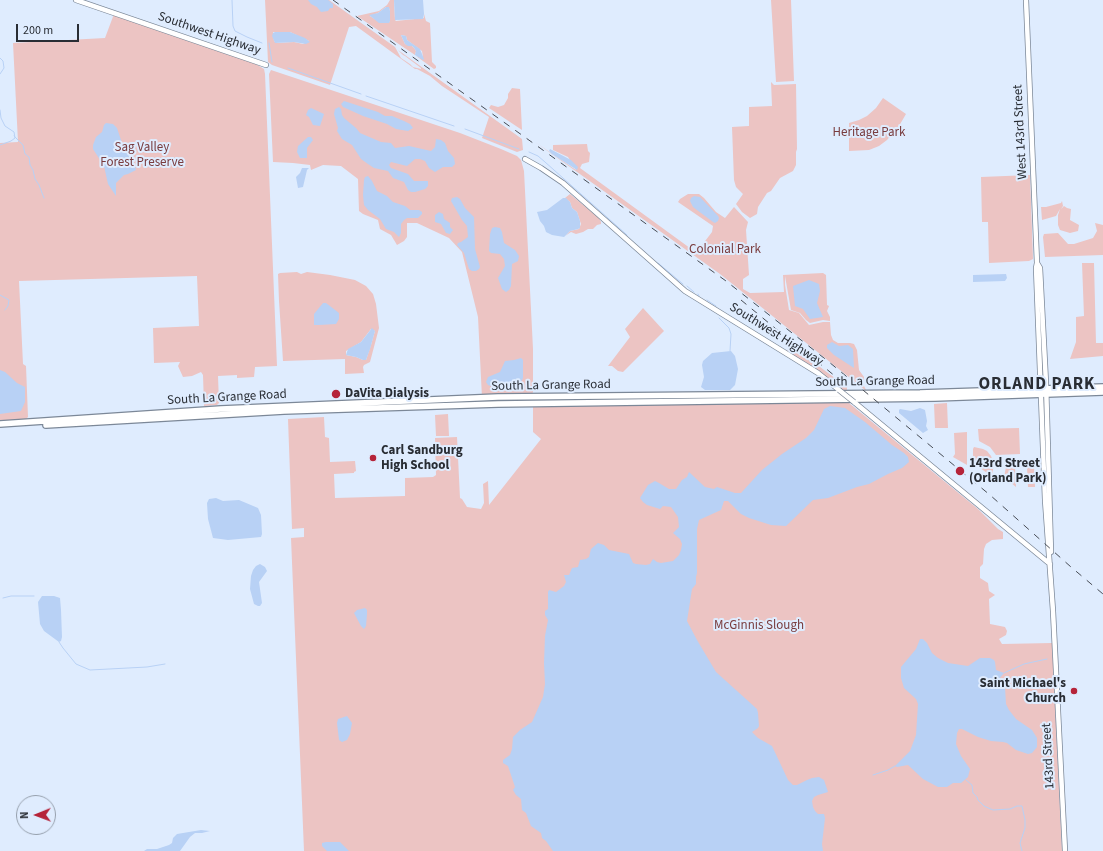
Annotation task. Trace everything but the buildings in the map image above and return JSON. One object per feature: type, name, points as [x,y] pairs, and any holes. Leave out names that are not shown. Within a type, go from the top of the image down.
[{"type":"highway","name":"South La Grange Road","points":[[0,425],[284,411],[503,403],[936,398],[1103,387]]},
{"type":"highway","name":"South La Grange Road","points":[[1043,392],[1103,392]]},
{"type":"main road","name":"Southwest Highway","points":[[76,0],[266,65]]},
{"type":"main road","name":"West 143rd Street","points":[[1026,0],[1037,262],[1040,268],[1048,549],[1050,564]]},
{"type":"main road","name":"Southwest Highway","points":[[525,159],[563,183],[685,291],[818,373],[1040,554],[1050,564]]},
{"type":"main road","name":"West 143rd Street","points":[[1043,392],[1051,556],[1050,564]]},
{"type":"main road","points":[[1040,554],[1046,555],[1048,549]]},
{"type":"main road","name":"143rd Street","points":[[1050,564],[1065,851]]},
{"type":"green space","points":[[265,0],[329,0],[395,47],[401,58],[413,67],[421,69],[398,50],[522,139],[523,150],[517,152],[482,138],[489,117],[442,86],[430,76],[415,69],[356,26],[349,27],[330,85],[272,65],[268,62]],"holes":[[[273,32],[290,32],[309,41],[303,44],[294,42],[276,43],[274,41]]]},
{"type":"green space","points":[[390,0],[394,0],[396,21],[424,18],[424,14],[426,21],[430,23],[432,62],[436,68],[434,69],[416,56],[421,58],[423,57],[422,51],[407,40],[406,36],[401,35],[405,44],[414,48],[416,51],[415,55],[357,16],[379,11],[387,5]],"holes":[[[386,7],[389,8],[390,21],[388,23],[381,23],[370,16],[378,13]]]},
{"type":"green space","points":[[771,0],[791,0],[794,81],[776,82]]},
{"type":"green space","name":"Sag Valley Forest Preserve","points":[[114,14],[256,64],[264,69],[277,366],[255,367],[254,377],[237,378],[237,375],[218,376],[219,403],[217,405],[204,406],[203,375],[201,372],[192,376],[183,377],[178,366],[180,362],[154,363],[153,328],[199,326],[197,276],[19,281],[23,364],[26,366],[28,417],[26,419],[0,423],[0,143],[18,142],[13,43],[105,38]]},
{"type":"green space","points":[[271,70],[460,133],[517,156],[521,160],[524,171],[533,349],[533,392],[531,396],[482,398],[478,317],[462,252],[449,238],[417,223],[407,223],[407,237],[404,241],[397,245],[391,235],[380,229],[378,220],[359,211],[358,179],[341,166],[323,165],[311,170],[310,165],[273,162],[269,74]]},
{"type":"green space","points":[[771,82],[774,85],[796,84],[796,165],[793,171],[780,178],[771,191],[767,193],[758,207],[757,214],[750,218],[742,212],[736,204],[743,194],[736,187],[734,180],[732,127],[749,126],[749,107],[772,106]]},
{"type":"green space","points":[[512,88],[520,89],[522,130],[489,108],[491,105],[498,107],[504,105]]},
{"type":"green space","name":"Heritage Park","points":[[883,98],[906,114],[899,126],[887,140],[879,146],[869,150],[849,151],[849,123],[867,116],[876,108]]},
{"type":"green space","name":"Colonial Park","points":[[535,142],[576,170],[568,157],[553,150],[553,145],[587,144],[588,151],[590,153],[589,162],[582,164],[580,168],[694,251],[699,249],[712,232],[713,226],[678,202],[680,199],[688,194],[699,194],[716,212],[725,218],[734,207],[748,222],[746,230],[749,275],[743,279],[743,289],[750,293],[784,292],[783,275],[823,273],[826,275],[827,305],[829,306],[827,311],[830,321],[823,320],[810,323],[800,313],[791,310],[785,276],[789,310],[799,313],[809,325],[830,322],[833,340],[838,343],[854,344],[857,350],[859,370],[864,377],[864,386],[866,390],[720,274]]},
{"type":"green space","points":[[1030,175],[1033,259],[1029,261],[989,263],[988,222],[982,222],[981,177]]},
{"type":"green space","points":[[570,194],[599,218],[601,224],[597,225],[593,229],[588,229],[576,234],[571,232],[565,236],[570,231],[579,229],[581,224],[577,212],[565,198]]},
{"type":"green space","points":[[1062,201],[1063,206],[1061,209],[1064,206],[1071,209],[1070,220],[1079,225],[1078,231],[1070,233],[1060,230],[1058,225],[1058,215],[1060,209],[1056,216],[1042,220],[1041,207],[1061,203]]},
{"type":"green space","points":[[1095,223],[1103,225],[1103,255],[1045,257],[1044,234],[1058,233],[1068,244],[1074,244],[1093,238],[1097,231]]},
{"type":"green space","points":[[1082,263],[1094,263],[1096,343],[1103,343],[1103,356],[1070,359],[1076,342],[1076,317],[1084,316]]},
{"type":"green space","points":[[297,272],[301,274],[307,272],[355,280],[366,286],[373,294],[376,304],[379,328],[370,362],[363,367],[364,373],[345,374],[345,359],[283,361],[278,274]],"holes":[[[371,329],[375,331],[366,360],[346,355],[346,351],[361,342]]]},
{"type":"green space","points":[[643,308],[664,331],[623,372],[618,371],[612,366],[608,366],[630,337],[625,329]]},
{"type":"green space","points":[[793,347],[847,387],[847,390],[842,390],[787,353],[788,349]]},
{"type":"green space","name":"McGinnis Slough","points":[[838,401],[849,403],[978,509],[1003,532],[1003,539],[992,540],[986,544],[984,549],[983,564],[980,567],[980,578],[988,583],[989,591],[995,595],[989,599],[990,624],[1005,627],[1007,631],[1006,635],[999,639],[1002,644],[1052,643],[1062,851],[304,851],[291,538],[304,537],[304,528],[292,529],[288,419],[324,417],[325,437],[329,438],[330,462],[355,461],[356,471],[354,473],[334,474],[335,498],[405,496],[405,478],[433,477],[436,475],[435,438],[457,437],[460,498],[467,507],[481,509],[484,503],[483,484],[488,481],[489,505],[541,439],[533,432],[533,405]]},
{"type":"green space","points":[[947,403],[948,428],[935,428],[934,404]]},
{"type":"green space","points":[[448,414],[449,436],[436,436],[435,415]]},
{"type":"green space","points":[[1019,428],[1020,454],[996,455],[990,447],[979,441],[978,429]]},
{"type":"green space","points":[[967,432],[967,465],[953,457],[955,454],[954,433]]},
{"type":"green space","points":[[974,447],[987,451],[991,456],[994,464],[992,475],[973,463]]},
{"type":"green space","points":[[1034,466],[1035,487],[1028,487],[1027,467]]},
{"type":"green space","points":[[1006,467],[1015,467],[1016,487],[1004,477]]},
{"type":"water","points":[[308,0],[328,0],[333,4],[333,8],[330,8],[328,11],[321,12]]},
{"type":"water","points":[[394,0],[423,0],[423,19],[395,20]]},
{"type":"water","points":[[386,7],[389,7],[390,11],[389,23],[379,23],[369,15],[378,13]]},
{"type":"water","points":[[275,32],[290,32],[305,38],[310,42],[306,44],[294,42],[275,43],[272,36]]},
{"type":"water","points":[[401,35],[406,36],[407,40],[420,49],[424,59],[423,60],[415,55],[416,51],[412,46],[405,44]]},
{"type":"water","points":[[344,101],[378,112],[385,116],[392,116],[410,124],[413,128],[408,131],[396,129],[343,107],[341,104]]},
{"type":"water","points":[[339,107],[344,118],[360,133],[381,142],[391,143],[395,148],[409,146],[431,151],[435,147],[436,139],[441,140],[445,143],[448,151],[454,158],[455,164],[452,167],[443,167],[435,172],[429,168],[425,161],[420,159],[415,159],[407,166],[391,162],[389,165],[391,168],[408,174],[414,181],[428,181],[428,186],[425,189],[411,192],[408,190],[404,182],[393,178],[388,171],[374,168],[361,159],[352,145],[342,139],[337,131],[338,128],[334,114],[335,109]]},
{"type":"water","points":[[311,108],[324,114],[320,126],[313,125],[309,117],[306,115],[308,110]]},
{"type":"water","points":[[106,123],[113,124],[117,128],[122,143],[132,156],[136,170],[124,175],[116,183],[116,196],[108,184],[104,166],[93,149],[96,137],[102,132]]},
{"type":"water","points":[[308,137],[311,137],[313,140],[307,148],[307,158],[300,158],[297,152],[298,146]]},
{"type":"water","points":[[550,149],[571,160],[578,167],[577,170],[552,154],[549,151]]},
{"type":"water","points":[[302,168],[309,168],[307,170],[303,187],[298,188],[296,177]]},
{"type":"water","points":[[368,176],[377,191],[387,196],[393,202],[405,206],[410,210],[419,210],[422,212],[418,218],[407,218],[404,220],[401,224],[401,233],[399,237],[394,232],[386,229],[380,219],[364,205],[364,180],[365,177]]},
{"type":"water","points":[[694,196],[700,197],[718,216],[718,221],[715,223],[713,222],[693,207],[690,201]]},
{"type":"water","points":[[457,197],[474,217],[475,249],[480,267],[476,271],[469,269],[464,253],[457,245],[468,237],[467,226],[451,201],[452,198]]},
{"type":"water","points":[[563,198],[566,198],[570,202],[572,208],[577,212],[580,221],[580,228],[570,231],[564,237],[552,235],[546,232],[537,212],[547,210]]},
{"type":"water","points":[[439,212],[443,214],[444,219],[450,223],[450,227],[453,230],[450,234],[446,233],[441,224],[435,222],[435,215]]},
{"type":"water","points":[[492,228],[500,228],[504,243],[515,250],[519,256],[518,261],[512,264],[511,286],[506,292],[502,289],[498,278],[505,266],[504,259],[500,254],[491,253],[489,251],[490,234]]},
{"type":"water","points":[[1006,274],[1007,278],[1005,281],[973,282],[973,275]]},
{"type":"water","points":[[809,280],[819,284],[820,291],[817,303],[823,317],[810,319],[803,309],[795,306],[793,286]]},
{"type":"water","points":[[323,303],[326,303],[339,313],[339,319],[336,324],[314,325],[314,314]]},
{"type":"water","points":[[372,328],[375,331],[366,360],[346,355],[348,349],[361,342]]},
{"type":"water","points":[[832,342],[839,346],[848,345],[853,349],[854,368],[834,355],[827,348],[827,345]]},
{"type":"water","points":[[731,351],[735,356],[738,369],[735,385],[730,390],[705,390],[701,387],[704,377],[702,365],[703,361],[712,353]]},
{"type":"water","points":[[521,358],[523,360],[523,378],[521,382],[516,385],[503,384],[493,387],[488,385],[486,382],[488,377],[500,372],[505,361]]},
{"type":"water","points":[[0,370],[25,387],[25,402],[21,411],[0,414]]},
{"type":"water","name":"McGinnis Slough","points":[[830,406],[845,408],[865,422],[892,445],[904,453],[908,457],[909,462],[902,468],[869,484],[828,498],[813,500],[786,526],[771,525],[749,518],[741,514],[728,501],[724,501],[721,510],[699,520],[697,529],[696,584],[692,589],[687,621],[716,672],[757,709],[759,726],[752,732],[758,738],[772,746],[788,780],[793,785],[797,785],[812,778],[819,777],[824,780],[828,792],[814,797],[812,801],[815,811],[818,814],[824,814],[825,818],[822,844],[823,851],[553,851],[542,838],[541,833],[531,826],[526,813],[522,810],[521,799],[513,790],[515,787],[508,766],[503,763],[503,760],[510,755],[513,737],[532,722],[543,697],[545,684],[545,636],[548,620],[545,615],[545,611],[548,609],[549,590],[556,592],[564,586],[566,582],[564,575],[569,575],[572,568],[578,567],[580,560],[589,557],[591,549],[598,543],[604,545],[609,550],[629,554],[633,563],[636,564],[650,564],[653,559],[661,563],[673,561],[679,555],[682,544],[680,539],[673,533],[679,527],[678,517],[671,507],[663,506],[660,509],[647,505],[643,502],[640,498],[648,485],[655,481],[669,489],[676,489],[682,480],[687,477],[689,472],[705,487],[714,489],[717,487],[735,493],[741,493],[762,470],[806,438],[814,430],[824,409]]},
{"type":"water","points":[[920,408],[925,410],[927,421],[926,426],[928,430],[923,433],[899,413],[900,409],[911,411]]},
{"type":"water","points":[[216,498],[223,501],[239,500],[258,508],[261,515],[261,537],[228,540],[213,538],[208,519],[207,503],[209,499]]},
{"type":"water","points":[[260,564],[265,567],[267,571],[259,582],[262,603],[258,606],[254,604],[250,589],[253,570]]},
{"type":"water","points":[[42,596],[54,596],[60,598],[62,637],[61,641],[59,642],[44,631],[40,624],[38,602]]},
{"type":"water","points":[[365,608],[367,610],[367,614],[366,626],[364,629],[354,613],[357,610]]},
{"type":"water","points":[[920,639],[923,639],[927,643],[932,653],[948,663],[968,666],[980,658],[990,658],[994,660],[996,670],[1004,673],[999,679],[1005,687],[1006,704],[1009,710],[1016,719],[1032,730],[1037,738],[1037,747],[1032,753],[1028,754],[1016,750],[1007,743],[991,741],[959,729],[956,744],[961,756],[970,769],[968,777],[961,783],[953,783],[947,787],[938,787],[923,779],[908,765],[895,766],[910,751],[916,735],[918,704],[916,699],[904,688],[901,678],[901,667],[916,649]]},
{"type":"water","points":[[347,716],[352,723],[350,734],[347,740],[342,742],[339,740],[337,723],[338,719]]},
{"type":"water","points":[[201,830],[210,831],[195,833],[190,837],[180,851],[144,851],[147,849],[157,849],[169,845],[172,843],[173,838],[177,834]]},
{"type":"water","points":[[340,842],[349,851],[327,851],[322,846],[322,843]]},
{"type":"waterway","points":[[232,0],[233,26],[235,31],[262,43]]},
{"type":"waterway","points":[[269,43],[272,62]]},
{"type":"waterway","points":[[0,58],[3,61],[4,68],[0,74]]},
{"type":"waterway","points":[[288,68],[361,94]]},
{"type":"waterway","points":[[366,96],[454,126]]},
{"type":"waterway","points":[[0,110],[1,118],[5,126],[14,132],[15,138],[0,145]]},
{"type":"waterway","points":[[465,129],[519,149]]},
{"type":"waterway","points":[[14,136],[23,145],[25,154],[29,157],[35,179],[44,198]]},
{"type":"waterway","points":[[529,152],[538,156],[627,235]]},
{"type":"waterway","points":[[658,263],[683,284]]},
{"type":"waterway","points":[[687,286],[694,292]]},
{"type":"waterway","points":[[0,295],[9,300],[8,306],[5,310]]},
{"type":"waterway","points":[[707,300],[716,306]]},
{"type":"waterway","points":[[719,318],[729,328],[731,334],[730,351]]},
{"type":"waterway","points":[[3,598],[11,596],[34,596]]},
{"type":"waterway","points":[[59,642],[76,664],[90,670],[147,667],[165,664]]},
{"type":"waterway","points":[[1004,673],[1024,664],[1047,659]]},
{"type":"waterway","points":[[873,775],[895,766]]},
{"type":"waterway","points":[[966,780],[972,785],[973,793],[984,806],[993,810],[1010,809],[1017,806],[1022,806],[1025,820],[1025,828],[1020,843],[1022,851]]},
{"type":"railway","points":[[333,0],[726,281],[829,362],[990,495],[1103,594]]},
{"type":"railway","points":[[741,300],[787,338]]},
{"type":"railway","points":[[784,334],[847,386]]},
{"type":"place","name":"DaVita Dialysis","points":[[336,394]]},
{"type":"place","name":"Carl Sandburg High School","points":[[373,458]]},
{"type":"place","name":"143rd Street (Orland Park)","points":[[960,471]]},
{"type":"place","name":"Saint Michael's Church","points":[[1074,691]]},
{"type":"district","name":"ORLAND PARK","points":[[1037,385]]}]
